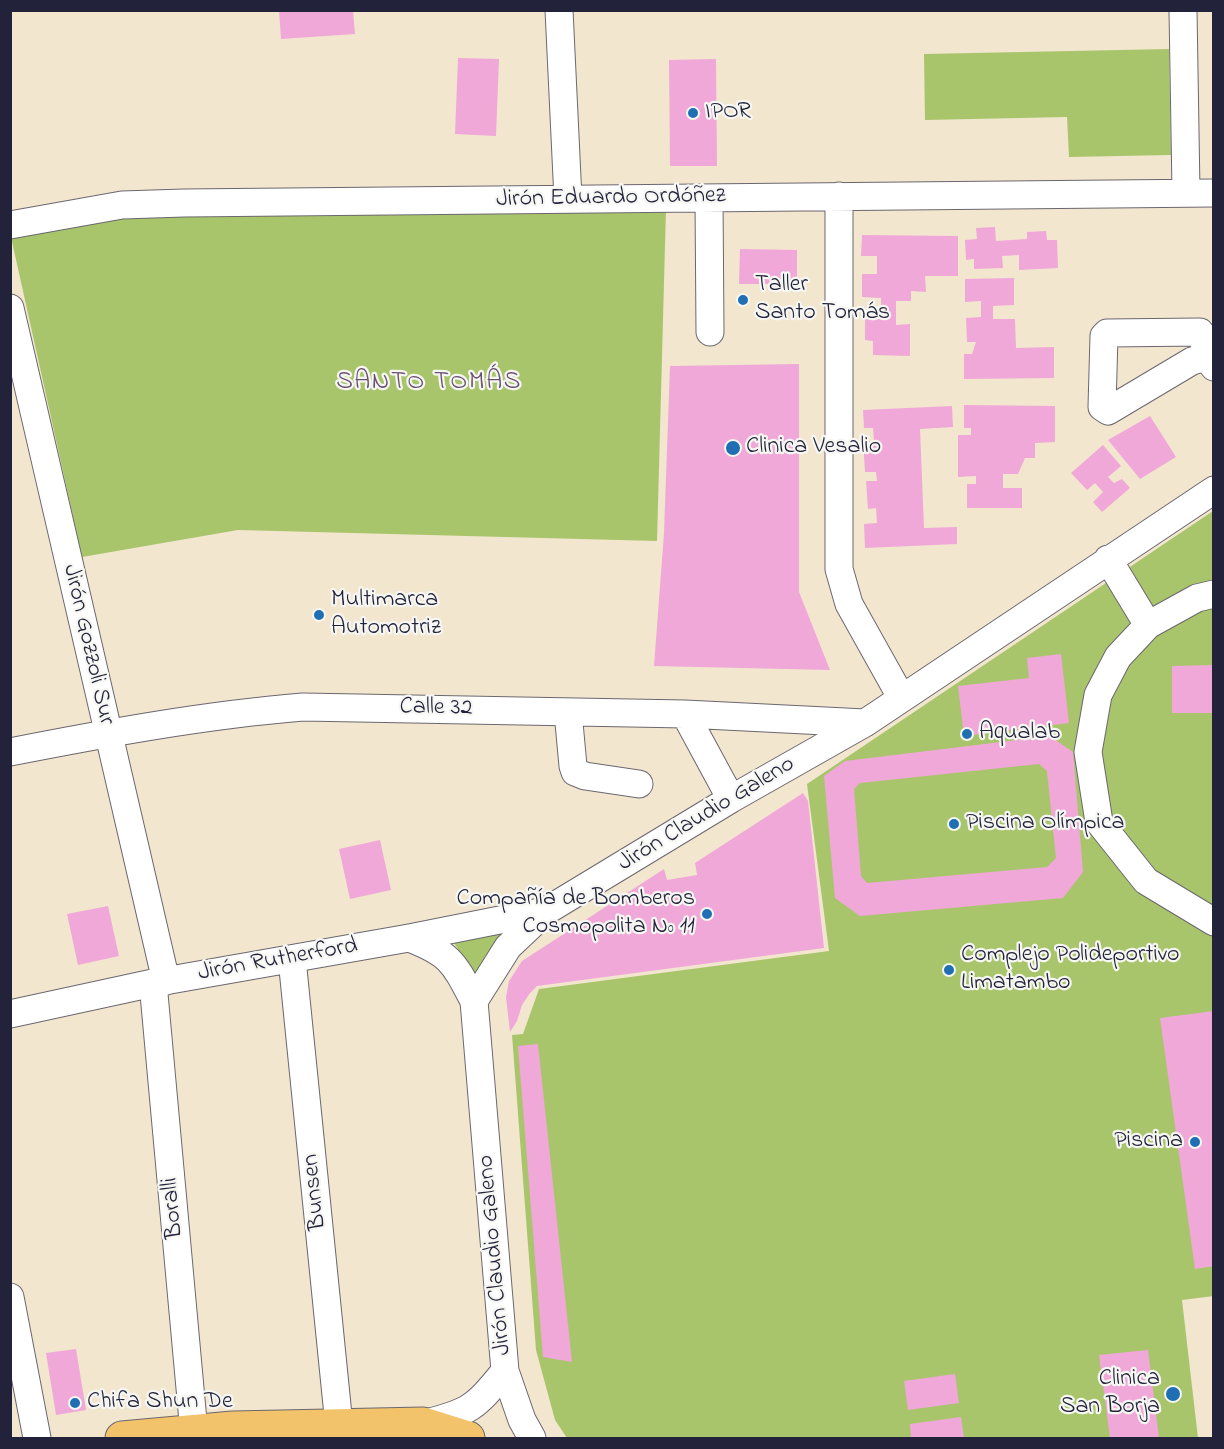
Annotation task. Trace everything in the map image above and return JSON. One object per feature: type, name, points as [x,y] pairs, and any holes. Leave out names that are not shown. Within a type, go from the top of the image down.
[{"type":"main road","points":[[132,1438],[232,1428],[423,1424],[468,1438]]},
{"type":"street","points":[[559,10],[568,199]]},
{"type":"street","points":[[1183,10],[1186,192]]},
{"type":"street","name":"Jirón Eduardo Ordóñez","points":[[10,225],[122,205],[184,203],[1214,193]]},
{"type":"street","points":[[839,196],[839,568],[849,604],[901,697]]},
{"type":"street","points":[[709,198],[710,332]]},
{"type":"street","name":"Jirón Gozzoli Sur","points":[[10,308],[108,733],[160,982]]},
{"type":"street","name":"Jirón Claudio Galeno","points":[[532,1438],[522,1420],[505,1371],[474,1000],[508,947],[546,911],[731,799],[864,723],[1214,490]]},
{"type":"street","points":[[1108,559],[1148,625]]},
{"type":"street","points":[[1214,594],[1197,598],[1148,625],[1118,657],[1098,695],[1088,752],[1099,822],[1146,881],[1214,922]]},
{"type":"street","name":"Calle 32","points":[[10,752],[108,733],[252,711],[303,707],[685,714],[864,723]]},
{"type":"street","points":[[568,712],[575,772],[585,777],[639,784]]},
{"type":"street","points":[[685,714],[731,799]]},
{"type":"street","name":"Jirón Rutherford","points":[[10,1014],[160,982],[546,911]]},
{"type":"street","points":[[409,938],[432,947],[446,957],[458,971],[474,1000]]},
{"type":"street","name":"Bunsen","points":[[292,959],[339,1425]]},
{"type":"street","name":"Boralli","points":[[160,982],[194,1432]]},
{"type":"street","points":[[10,1297],[37,1438]]},
{"type":"street","name":"Jirón Claudio Galeno","points":[[423,1424],[468,1411],[482,1400],[505,1371]]},
{"type":"green space","points":[[1169,49],[1171,155],[1069,157],[1067,117],[925,120],[924,54]]},
{"type":"green space","points":[[666,209],[657,541],[238,530],[82,557],[11,237],[132,213]]},
{"type":"green space","name":"Complejo Polideportivo Limatambo","points":[[1213,511],[1214,1296],[1182,1300],[1198,1438],[567,1438],[555,1420],[536,1350],[512,1035],[523,1034],[539,989],[829,951],[807,784]]},
{"type":"green space","points":[[504,931],[475,974],[454,943]]},
{"type":"building","points":[[279,10],[353,10],[355,34],[281,39]]},
{"type":"building","points":[[458,58],[499,59],[496,136],[455,134]]},
{"type":"building","name":"IPOR","points":[[716,59],[717,166],[670,166],[669,60]]},
{"type":"building","points":[[995,227],[996,241],[1027,239],[1027,232],[1046,231],[1047,240],[1057,240],[1058,268],[1019,270],[1019,255],[1002,256],[1003,268],[974,269],[974,259],[966,260],[965,240],[977,239],[976,228]]},
{"type":"building","points":[[862,235],[958,236],[958,276],[925,276],[926,292],[911,291],[911,301],[896,301],[896,325],[910,324],[910,356],[873,355],[873,341],[865,340],[865,319],[881,319],[881,298],[862,297],[862,274],[877,274],[877,256],[861,256]]},
{"type":"building","points":[[740,249],[797,250],[797,284],[739,284]]},
{"type":"building","points":[[1014,278],[1014,305],[993,306],[993,319],[1015,319],[1016,348],[1054,347],[1054,378],[964,379],[964,354],[972,354],[976,342],[967,342],[966,318],[981,317],[981,301],[965,302],[965,279]]},
{"type":"building","points":[[799,364],[799,592],[830,670],[654,666],[664,533],[670,366]]},
{"type":"building","points":[[964,405],[1055,406],[1055,442],[1035,443],[1035,458],[1025,458],[1018,474],[1003,474],[1003,488],[1022,488],[1022,508],[967,508],[967,484],[976,484],[976,476],[958,477],[958,435],[971,435],[971,428],[964,428]]},
{"type":"building","points":[[952,406],[953,427],[920,429],[924,528],[957,527],[957,544],[865,548],[864,524],[877,523],[876,508],[868,509],[866,481],[877,481],[876,472],[865,472],[863,441],[874,441],[873,428],[864,428],[863,410]]},
{"type":"building","points":[[1150,416],[1176,457],[1140,479],[1108,440]]},
{"type":"building","points":[[1103,445],[1121,466],[1108,477],[1114,483],[1122,479],[1130,488],[1102,512],[1093,502],[1103,492],[1095,483],[1087,490],[1071,473]]},
{"type":"building","points":[[1061,654],[1069,723],[964,736],[958,686],[1029,678],[1027,658]]},
{"type":"building","points":[[1214,665],[1214,713],[1172,713],[1172,666]]},
{"type":"building","points":[[1050,736],[1073,752],[1083,872],[1063,898],[860,916],[835,898],[824,776],[845,761]],"holes":[[[1039,764],[1047,771],[1056,858],[1047,867],[867,883],[861,876],[854,789],[860,783]]]},
{"type":"building","name":"Compañía de Bomberos Cosmopolita Nº 11","points":[[803,793],[808,801],[824,948],[537,986],[522,1005],[517,1021],[510,1032],[506,997],[509,981],[522,961],[664,869],[667,880],[697,875],[695,863]]},
{"type":"building","points":[[380,840],[391,890],[350,899],[339,849]]},
{"type":"building","points":[[108,906],[119,956],[78,965],[67,914]]},
{"type":"building","name":"Piscina","points":[[1214,1011],[1214,1266],[1195,1269],[1160,1018]]},
{"type":"building","points":[[538,1044],[572,1362],[543,1357],[518,1046]]},
{"type":"building","points":[[76,1349],[86,1410],[56,1415],[46,1353]]},
{"type":"building","points":[[1148,1350],[1159,1438],[1110,1438],[1099,1355]]},
{"type":"building","points":[[955,1374],[959,1403],[908,1410],[904,1381]]},
{"type":"building","points":[[961,1417],[964,1438],[911,1438],[910,1424]]},
{"type":"place","name":"IPOR","points":[[693,113]]},
{"type":"place","name":"Taller Santo Tomás","points":[[743,300]]},
{"type":"place","name":"Clinica Vesalio","points":[[733,448]]},
{"type":"place","name":"Multimarca Automotriz","points":[[319,615]]},
{"type":"place","name":"Aqualab","points":[[967,734]]},
{"type":"place","name":"Piscina Olímpica","points":[[954,824]]},
{"type":"place","name":"Compañía de Bomberos Cosmopolita Nº 11","points":[[707,914]]},
{"type":"place","name":"Complejo Polideportivo Limatambo","points":[[949,970]]},
{"type":"place","name":"Piscina","points":[[1195,1142]]},
{"type":"place","name":"Clinica San Borja","points":[[1173,1394]]},
{"type":"place","name":"Chifa Shun De","points":[[75,1403]]},
{"type":"district","name":"SANTO TOMÁS","points":[[429,384]]}]
